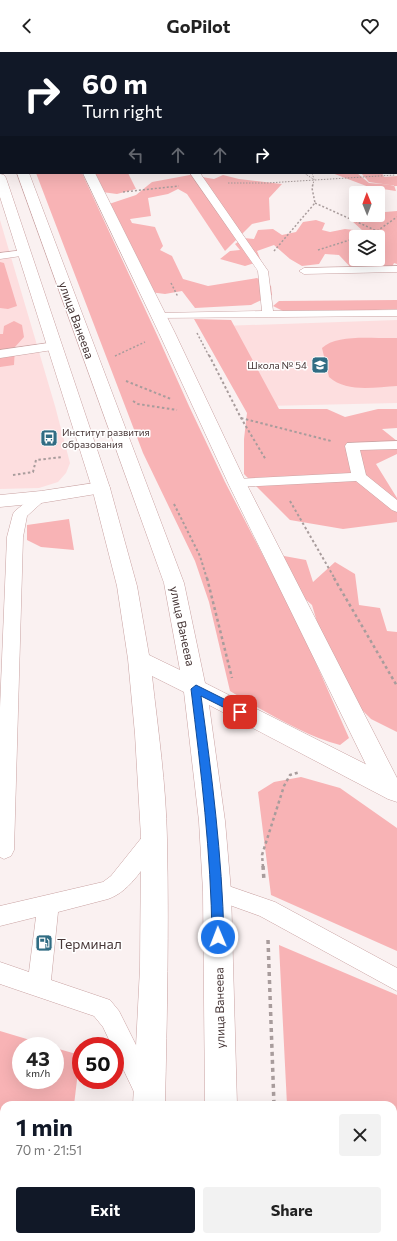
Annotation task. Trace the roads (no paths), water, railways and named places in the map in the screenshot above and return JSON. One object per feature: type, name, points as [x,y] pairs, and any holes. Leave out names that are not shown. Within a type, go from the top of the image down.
[{"type":"main road","name":"улица Ванеева","points":[[23,174],[174,583],[196,689],[212,821],[217,891],[221,1101]]},
{"type":"main road","points":[[89,174],[159,316],[237,483],[393,790]]},
{"type":"main road","points":[[0,178],[101,488],[127,586],[139,659],[147,734],[154,837],[154,968],[149,1101]]},
{"type":"main road","points":[[0,502],[101,488]]},
{"type":"main road","points":[[139,659],[393,790]]},
{"type":"lane","points":[[196,174],[263,271],[268,315]]},
{"type":"lane","points":[[0,256],[24,253]]},
{"type":"lane","points":[[304,271],[397,269]]},
{"type":"lane","points":[[159,316],[397,313]]},
{"type":"lane","points":[[0,354],[54,346]]},
{"type":"lane","points":[[397,445],[352,446],[359,477],[397,507]]},
{"type":"lane","points":[[237,483],[359,477]]},
{"type":"lane","points":[[4,850],[15,537],[20,514],[41,497]]},
{"type":"lane","points":[[0,916],[108,890],[118,883],[154,837]]},
{"type":"lane","points":[[217,891],[267,909],[397,980]]},
{"type":"lane","points":[[39,987],[48,904]]},
{"type":"lane","points":[[0,973],[102,1008],[111,1019],[149,1101]]},
{"type":"place","name":"Школа № 54","points":[[320,365]]},
{"type":"place","name":"Институт развития образования","points":[[49,438]]},
{"type":"place","name":"Терминал","points":[[44,943]]}]
